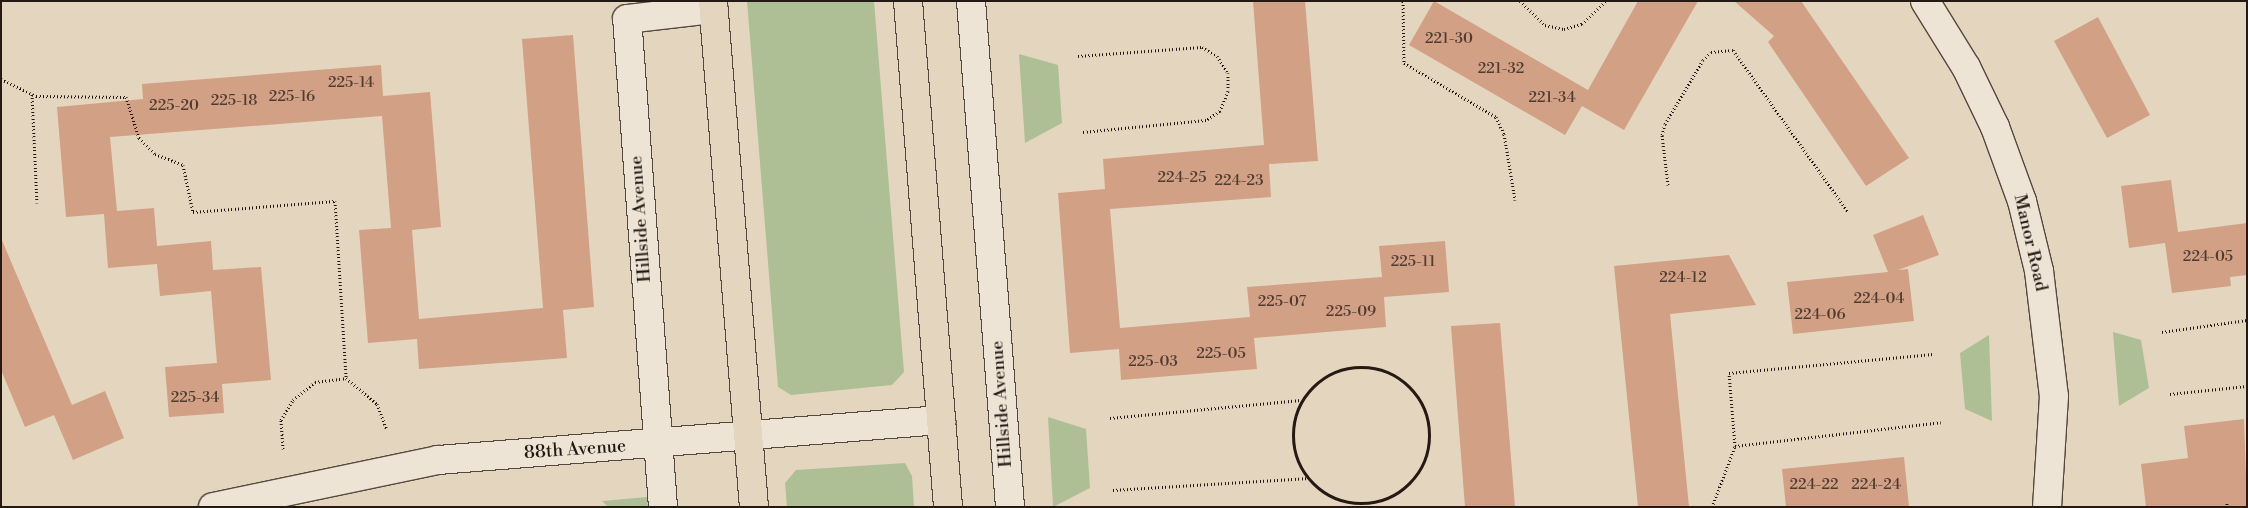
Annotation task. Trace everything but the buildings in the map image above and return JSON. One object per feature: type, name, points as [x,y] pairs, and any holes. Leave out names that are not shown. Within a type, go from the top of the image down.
[{"type":"main road","points":[[908,1],[948,507]]},
{"type":"main road","name":"Hillside Avenue","points":[[713,5],[754,507]]},
{"type":"street","name":"Hillside Avenue","points":[[971,1],[1010,507]]},
{"type":"street","name":"Manor Road","points":[[1925,1],[1966,66],[1995,127],[2022,201],[2039,271],[2054,396],[2047,507]]},
{"type":"street","name":"Hillside Avenue","points":[[663,507],[656,444],[627,18],[713,5]]},
{"type":"street","name":"88th Avenue","points":[[213,507],[438,460],[941,420]]},
{"type":"path","points":[[1403,1],[1404,63],[1496,117],[1504,134],[1516,200]]},
{"type":"path","points":[[1520,1],[1546,25],[1564,29],[1582,24],[1606,1]]},
{"type":"path","points":[[1078,56],[1202,47],[1217,56],[1228,72],[1228,91],[1220,111],[1206,120],[1083,132]]},
{"type":"path","points":[[1668,185],[1662,135],[1665,124],[1707,56],[1721,49],[1733,50],[1848,212]]},
{"type":"path","points":[[1,79],[32,94],[126,97],[139,138],[155,154],[183,165],[193,212],[335,200],[346,378],[377,404],[386,428]]},
{"type":"path","points":[[32,94],[37,203]]},
{"type":"path","points":[[2162,332],[2247,320]]},
{"type":"path","points":[[1712,507],[1735,446],[1729,373],[1933,354]]},
{"type":"path","points":[[1342,369],[1384,371],[1417,396],[1429,434],[1418,471],[1389,496],[1352,502],[1333,497],[1309,478],[1295,453],[1293,432],[1302,400],[1323,378],[1342,369]]},
{"type":"path","points":[[283,449],[281,420],[293,400],[315,382],[346,378]]},
{"type":"path","points":[[2170,394],[2247,386]]},
{"type":"path","points":[[1110,418],[1302,400]]},
{"type":"path","points":[[1735,446],[1941,422]]},
{"type":"path","points":[[1113,490],[1309,478]]},
{"type":"green space","points":[[747,1],[874,1],[904,372],[892,385],[791,395],[778,387]]},
{"type":"green space","points":[[1019,54],[1058,65],[1062,123],[1025,143]]},
{"type":"green space","points":[[2113,332],[2141,340],[2149,388],[2119,406]]},
{"type":"green space","points":[[1989,335],[1992,421],[1965,409],[1960,353]]},
{"type":"green space","points":[[1048,417],[1086,429],[1090,488],[1053,507]]},
{"type":"green space","points":[[905,463],[912,476],[914,507],[787,507],[785,483],[796,470]]},
{"type":"green space","points":[[647,497],[648,507],[608,507],[602,501]]}]
